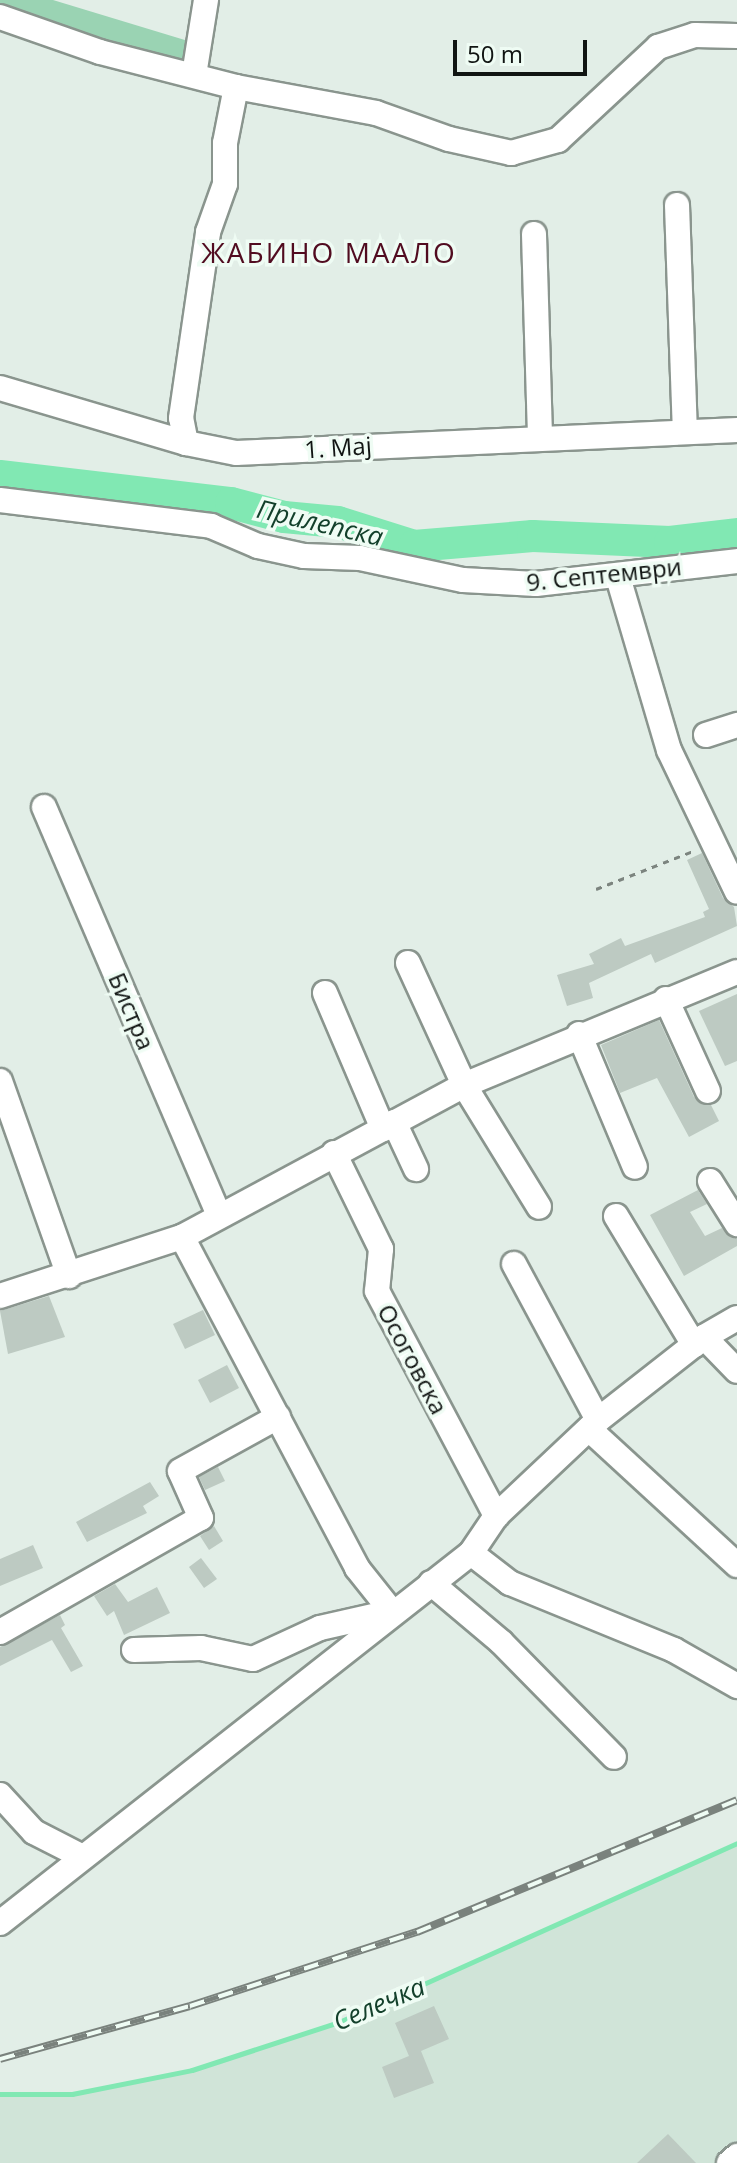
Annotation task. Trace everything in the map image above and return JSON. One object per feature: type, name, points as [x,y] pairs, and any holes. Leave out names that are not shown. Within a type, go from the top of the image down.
[{"type":"street","points":[[194,75],[206,0]]},
{"type":"street","points":[[0,17],[100,52],[236,87],[376,113],[495,151],[527,151],[573,129],[625,73],[658,47],[695,35],[737,36]]},
{"type":"street","points":[[186,443],[181,418],[208,232],[225,184],[225,143],[236,87]]},
{"type":"street","points":[[677,205],[685,432]]},
{"type":"street","points":[[534,234],[540,436]]},
{"type":"street","name":"1. Мај","points":[[0,388],[186,443],[236,453],[540,436],[737,430]]},
{"type":"street","name":"9. Септември","points":[[0,500],[211,526],[281,551],[360,558],[463,580],[536,584],[737,561]]},
{"type":"street","points":[[618,577],[669,750],[713,843],[733,877]]},
{"type":"street","points":[[706,735],[737,725]]},
{"type":"street","name":"Бистра","points":[[44,807],[219,1215]]},
{"type":"street","points":[[408,963],[464,1085],[539,1207]]},
{"type":"street","points":[[0,1296],[182,1237],[464,1085],[579,1034],[737,972]]},
{"type":"street","points":[[325,993],[388,1126],[416,1169]]},
{"type":"street","points":[[666,999],[708,1091]]},
{"type":"street","points":[[579,1034],[635,1167]]},
{"type":"street","points":[[0,1081],[69,1276]]},
{"type":"street","name":"Осоговска","points":[[334,1153],[381,1249],[377,1291],[496,1516]]},
{"type":"street","points":[[710,1181],[737,1224]]},
{"type":"street","points":[[616,1216],[699,1341],[737,1371]]},
{"type":"street","points":[[182,1237],[357,1568],[392,1612]]},
{"type":"street","points":[[514,1264],[594,1425],[737,1565]]},
{"type":"street","points":[[0,1923],[81,1856],[471,1553],[496,1516],[594,1425],[699,1341],[737,1318]]},
{"type":"street","points":[[0,1632],[201,1518],[180,1471],[278,1417]]},
{"type":"street","points":[[471,1553],[510,1583],[674,1650],[737,1686]]},
{"type":"street","points":[[431,1583],[501,1642],[614,1757]]},
{"type":"street","points":[[134,1650],[201,1648],[253,1659],[320,1628],[392,1612]]},
{"type":"street","points":[[0,1795],[34,1832],[81,1856]]},
{"type":"street","points":[[729,2163],[737,2156]]},
{"type":"path","points":[[596,889],[713,843]]},
{"type":"shaded area","points":[[737,1843],[737,2163],[0,2163],[0,2094],[72,2094],[192,2070],[339,2022]]},
{"type":"green space","points":[[0,0],[53,0],[198,44],[194,75],[0,17]]},
{"type":"building","points":[[702,853],[723,898],[734,907],[737,926],[655,963],[651,954],[589,983],[593,998],[567,1006],[557,975],[594,964],[589,954],[621,938],[625,946],[705,917],[703,912],[709,909],[687,860]]},
{"type":"building","points":[[737,994],[737,1061],[725,1066],[699,1011]]},
{"type":"building","points":[[659,1020],[694,1097],[711,1105],[719,1121],[689,1137],[657,1078],[620,1093],[601,1045]]},
{"type":"building","points":[[698,1190],[707,1204],[690,1212],[705,1236],[722,1228],[737,1239],[737,1246],[684,1276],[650,1215]]},
{"type":"building","points":[[49,1296],[65,1337],[8,1354],[0,1311]]},
{"type":"building","points":[[203,1310],[215,1335],[185,1349],[173,1324]]},
{"type":"building","points":[[227,1365],[239,1388],[210,1403],[198,1380]]},
{"type":"building","points":[[218,1467],[225,1481],[205,1490],[199,1477]]},
{"type":"building","points":[[150,1482],[159,1496],[143,1506],[147,1513],[87,1542],[76,1522]]},
{"type":"building","points":[[214,1526],[223,1541],[209,1550],[200,1536]]},
{"type":"building","points":[[33,1545],[43,1568],[0,1586],[0,1559]]},
{"type":"building","points":[[201,1558],[217,1579],[204,1588],[189,1567]]},
{"type":"building","points":[[115,1584],[128,1602],[157,1587],[170,1613],[124,1635],[114,1611],[107,1616],[94,1596]]},
{"type":"building","points":[[60,1615],[65,1625],[61,1628],[83,1666],[71,1672],[52,1640],[0,1666],[0,1647]]},
{"type":"building","points":[[434,2006],[449,2039],[421,2051],[434,2083],[394,2098],[382,2067],[409,2056],[395,2023]]},
{"type":"building","points":[[668,2134],[696,2163],[637,2163]]},
{"type":"waterway","name":"Прилепска","points":[[0,476],[231,503],[284,517],[338,522],[414,546],[533,536],[670,542],[737,534]]},
{"type":"waterway","name":"Селечка","points":[[0,2094],[72,2094],[192,2070],[339,2022],[737,1843]]},
{"type":"railway","points":[[0,2059],[190,2006],[417,1932],[737,1800]]},
{"type":"district","name":"ЖАБИНО МААЛО","points":[[329,252]]}]
